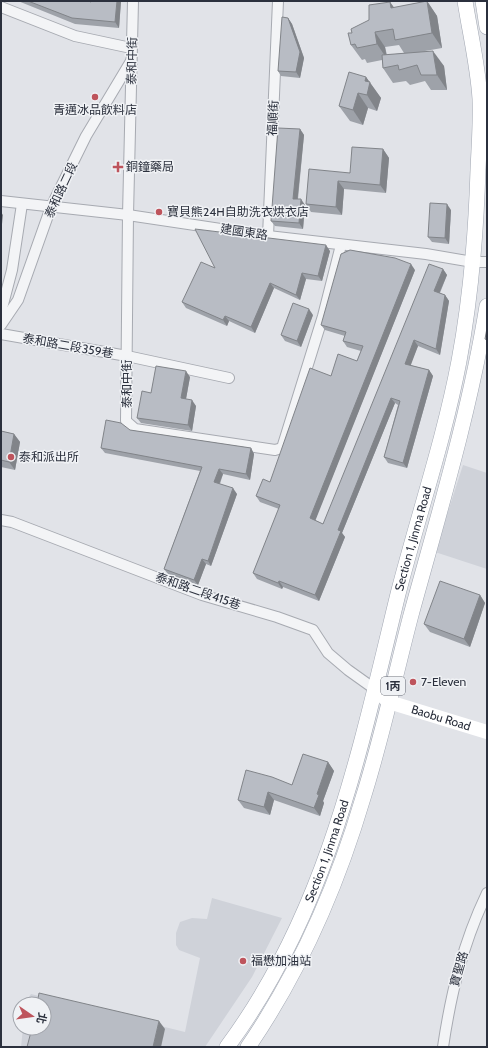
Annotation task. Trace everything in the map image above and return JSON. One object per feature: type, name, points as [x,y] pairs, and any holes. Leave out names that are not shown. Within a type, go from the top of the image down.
[{"type":"main road","name":"Section 1, Jinma Road","points":[[227,1047],[260,999],[285,955],[303,917],[333,840],[361,747],[399,592],[448,411],[467,315],[480,262],[476,220],[480,98],[464,1]]},
{"type":"main road","points":[[482,1],[487,27]]},
{"type":"main road","name":"Section 1, Jinma Road","points":[[248,1047],[281,994],[321,916],[338,872],[363,798],[472,391],[487,306]]},
{"type":"street","name":"泰和中街","points":[[133,1],[128,215],[126,421],[135,429],[275,450],[282,448],[323,316],[341,245]]},
{"type":"street","name":"福順街","points":[[268,236],[278,1]]},
{"type":"street","points":[[1,7],[75,36],[131,48]]},
{"type":"street","name":"泰和路二段","points":[[1,325],[18,300],[51,207],[86,136],[132,59]]},
{"type":"street","name":"建國東路","points":[[1,201],[128,215],[268,236],[426,254],[480,262]]},
{"type":"street","points":[[1,312],[12,270],[22,204]]},
{"type":"street","name":"泰和路二段359巷","points":[[1,334],[127,356],[229,378]]},
{"type":"street","name":"泰和路二段415巷","points":[[1,520],[12,522],[202,595],[278,617],[313,630],[328,653],[348,670],[376,690]]},
{"type":"street","name":"Baobu Road","points":[[376,690],[389,702],[487,732]]},
{"type":"street","name":"寶聖路","points":[[443,1047],[454,983],[464,951],[487,893]]},
{"type":"shaded area","points":[[463,465],[487,473],[487,569],[435,552]]},
{"type":"shaded area","points":[[212,898],[282,918],[252,977],[205,1047],[21,1047],[22,1036],[52,1036],[52,999],[185,1032],[200,958],[179,950],[176,945],[176,933],[180,922],[192,918],[207,919]]},
{"type":"building","points":[[28,1],[117,1],[115,22],[72,18]]},
{"type":"building","points":[[427,1],[432,33],[395,40],[393,29],[375,32],[377,44],[357,48],[355,44],[351,45],[348,33],[352,33],[351,29],[369,20],[369,5],[390,2],[391,8]]},
{"type":"building","points":[[282,17],[288,18],[300,52],[296,72],[278,71]]},
{"type":"building","points":[[433,51],[437,75],[421,75],[417,65],[399,70],[398,65],[383,68],[382,55]]},
{"type":"building","points":[[349,72],[366,77],[365,81],[370,82],[367,95],[358,93],[353,110],[339,106]]},
{"type":"building","points":[[278,128],[300,129],[293,199],[301,199],[299,223],[271,221]]},
{"type":"building","points":[[352,147],[383,149],[380,185],[338,181],[336,207],[306,204],[309,169],[350,173]]},
{"type":"building","points":[[430,203],[447,204],[445,238],[428,237]]},
{"type":"building","points":[[195,229],[326,245],[318,276],[302,273],[296,295],[270,283],[251,327],[225,316],[223,320],[182,302],[201,262],[215,268]]},
{"type":"building","points":[[350,250],[395,258],[411,264],[310,518],[323,524],[429,264],[443,269],[434,291],[445,295],[436,349],[414,340],[405,364],[429,370],[403,463],[384,457],[400,401],[391,398],[338,530],[341,531],[315,595],[253,573],[280,505],[256,496],[263,479],[270,482],[310,368],[331,376],[338,354],[357,361],[363,346],[343,341],[346,332],[321,325],[341,254]]},
{"type":"building","points":[[293,303],[309,309],[297,341],[281,335]]},
{"type":"building","points":[[487,328],[487,340],[485,339]]},
{"type":"building","points":[[156,366],[186,371],[181,398],[192,400],[188,425],[137,418],[142,391],[151,393]]},
{"type":"building","points":[[106,420],[121,423],[130,430],[251,448],[246,474],[219,469],[214,482],[233,488],[208,561],[202,559],[194,580],[164,569],[202,467],[101,448]]},
{"type":"building","points":[[1,431],[14,434],[9,462],[1,460]]},
{"type":"building","points":[[440,581],[480,595],[464,639],[424,624]]},
{"type":"building","points":[[303,754],[328,762],[317,794],[319,795],[314,808],[268,792],[264,807],[238,800],[246,770],[272,777],[292,785]]},
{"type":"building","points":[[39,993],[52,996],[38,996]]},
{"type":"building","points":[[52,996],[159,1021],[153,1047],[27,1047],[30,1036],[52,1036]]},
{"type":"place","name":"青邁冰品飲料店","points":[[95,97]]},
{"type":"place","name":"銅鐘藥局","points":[[118,167]]},
{"type":"place","name":"寶貝熊24H自助洗衣烘衣店","points":[[159,212]]},
{"type":"place","name":"泰和派出所","points":[[11,457]]},
{"type":"place","name":"7-Eleven","points":[[413,682]]},
{"type":"place","name":"福懋加油站","points":[[243,961]]}]
